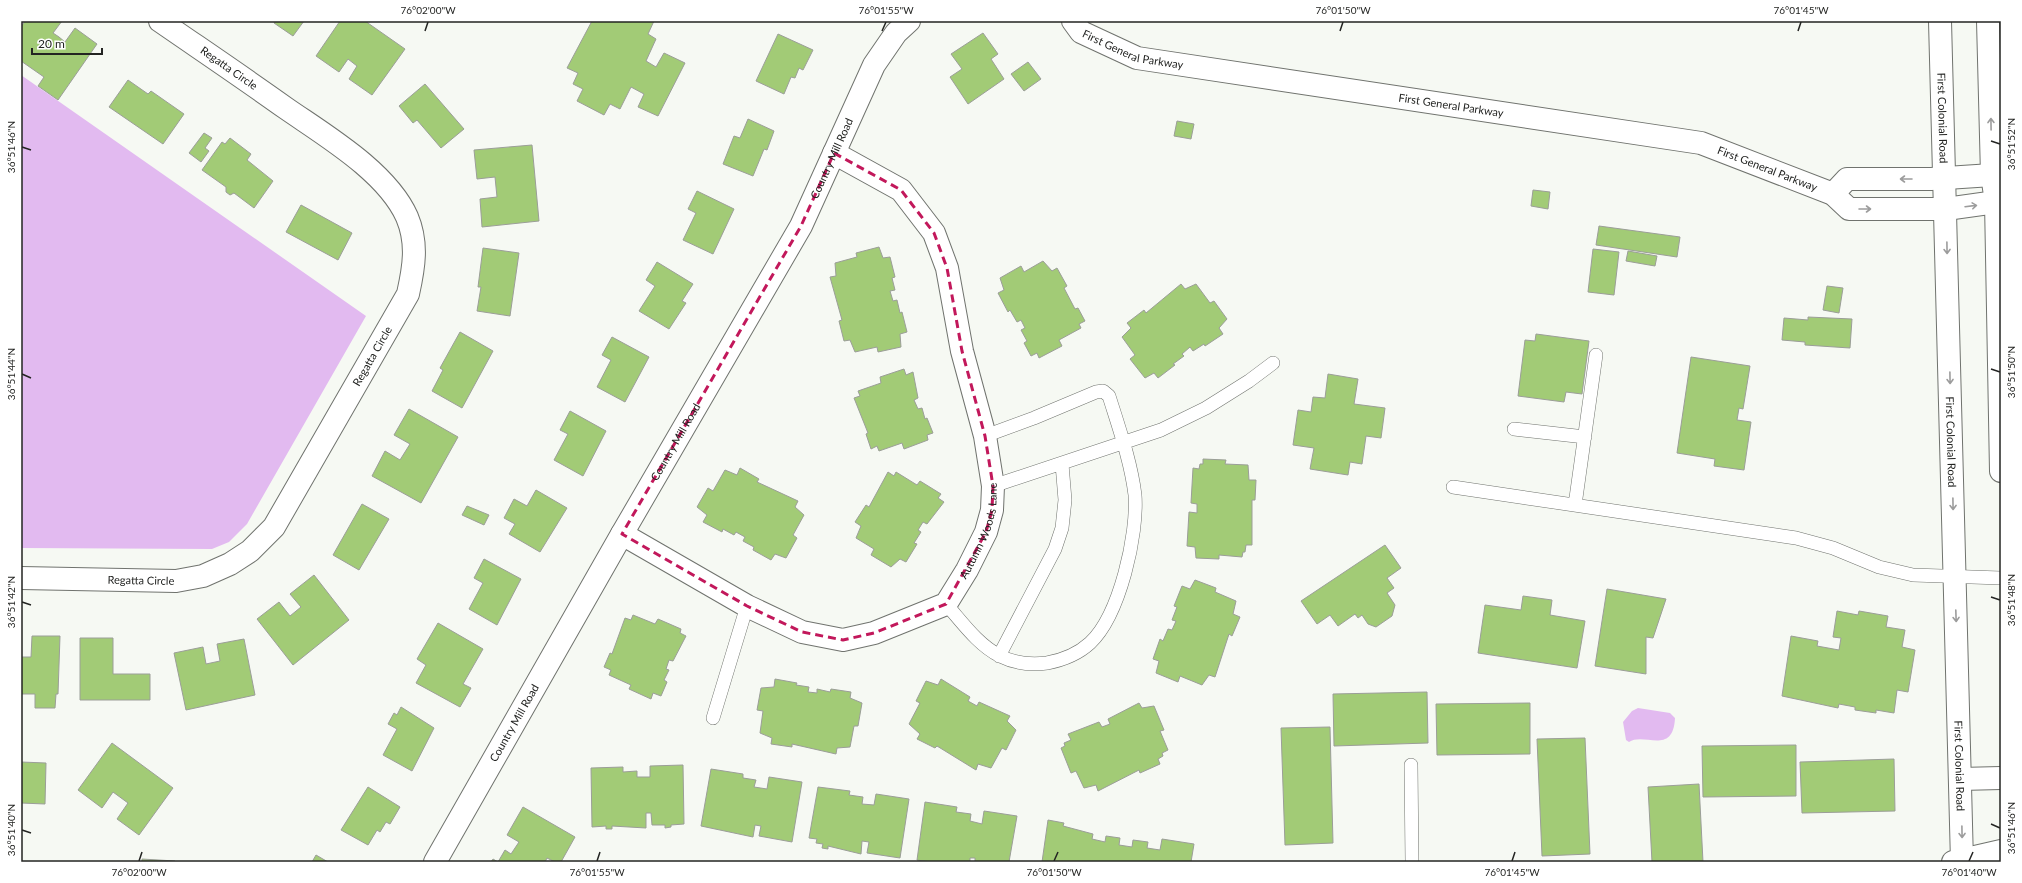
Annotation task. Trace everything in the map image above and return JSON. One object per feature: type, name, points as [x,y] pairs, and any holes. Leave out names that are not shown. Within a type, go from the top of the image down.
[{"type":"street","name":"Regatta Circle","points":[[21,578],[176,581],[203,576],[230,564],[250,551],[274,527],[408,294],[413,269],[415,242],[406,216],[391,192],[360,160],[160,21]]},
{"type":"street","name":"Country Mill Road","points":[[435,862],[622,534],[797,233],[874,65],[896,33],[909,21]]},
{"type":"street","name":"First General Parkway","points":[[1073,21],[1081,32],[1137,58],[1701,143],[1833,194],[1849,209],[1946,209],[1998,202]]},
{"type":"street","name":"First Colonial Road","points":[[1940,21],[1960,779],[1959,861]]},
{"type":"street","points":[[1988,21],[1998,202],[2001,470]]},
{"type":"street","name":"Autumn Woods Lane","points":[[834,153],[901,190],[934,232],[947,268],[962,351],[984,436],[993,486],[992,510],[986,532],[967,570],[946,604]]},
{"type":"street","name":"First General Parkway","points":[[1833,194],[1847,179],[1945,178],[1997,175]]},
{"type":"street","points":[[622,534],[747,606],[802,632],[843,640],[874,633],[946,604]]},
{"type":"street","points":[[1960,779],[2001,778]]},
{"type":"street","points":[[1959,861],[2001,851]]},
{"type":"lane","points":[[1575,505],[1596,355]]},
{"type":"lane","points":[[993,486],[1161,430],[1206,408],[1249,381],[1273,363]]},
{"type":"lane","points":[[946,604],[984,646],[999,656],[1013,662],[1038,664],[1058,661],[1074,654],[1090,642],[1104,626],[1129,560],[1134,531],[1135,496],[1124,443],[1109,396],[1103,391],[984,436]]},
{"type":"lane","points":[[1514,429],[1585,437]]},
{"type":"lane","points":[[999,656],[1055,549],[1062,528],[1065,500],[1062,464]]},
{"type":"lane","points":[[1453,488],[1796,538],[1832,548],[1879,568],[1913,575],[2001,578]]},
{"type":"lane","points":[[713,718],[747,606]]},
{"type":"lane","points":[[1411,765],[1412,862]]},
{"type":"highlighted area","points":[[834,153],[901,190],[934,233],[947,268],[962,351],[985,436],[993,486],[992,510],[986,532],[946,604],[874,633],[843,640],[820,636],[802,632],[747,606],[622,534],[801,226]]},
{"type":"shaded area","points":[[21,75],[366,316],[247,524],[229,542],[212,549],[21,548]]},
{"type":"shaded area","points":[[1638,708],[1670,713],[1675,718],[1673,730],[1669,736],[1664,740],[1642,739],[1629,742],[1626,740],[1623,722],[1632,711]]},
{"type":"building","points":[[25,21],[62,21],[53,33],[65,42],[75,28],[97,44],[58,100],[38,86],[44,77],[21,61],[21,27]]},
{"type":"building","points":[[275,21],[304,21],[293,36],[274,23]]},
{"type":"building","points":[[340,21],[365,21],[405,49],[372,95],[349,79],[357,66],[348,59],[339,72],[316,56]]},
{"type":"building","points":[[592,21],[654,21],[648,34],[656,39],[646,61],[656,67],[664,53],[685,63],[658,116],[638,107],[644,94],[631,87],[620,109],[610,104],[604,115],[577,101],[583,89],[573,84],[578,73],[567,68]]},
{"type":"building","points":[[983,33],[998,54],[991,59],[1004,79],[968,104],[950,77],[962,69],[951,54]]},
{"type":"building","points":[[778,34],[813,50],[803,70],[799,68],[795,78],[791,77],[784,94],[756,81]]},
{"type":"building","points":[[1028,62],[1041,79],[1024,91],[1011,74]]},
{"type":"building","points":[[128,80],[148,94],[151,91],[184,114],[163,144],[109,107]]},
{"type":"building","points":[[425,84],[464,129],[441,148],[417,120],[413,123],[399,106]]},
{"type":"building","points":[[748,119],[774,131],[767,150],[764,149],[753,176],[723,164],[734,136],[740,138]]},
{"type":"building","points":[[1177,121],[1194,124],[1191,139],[1174,136]]},
{"type":"building","points":[[204,133],[212,138],[205,148],[209,151],[201,162],[189,153]]},
{"type":"building","points":[[230,138],[251,154],[247,160],[273,181],[254,208],[234,193],[230,195],[226,192],[226,187],[202,170],[222,142],[225,144]]},
{"type":"building","points":[[532,145],[539,221],[482,227],[480,199],[497,197],[495,177],[477,179],[474,150]]},
{"type":"building","points":[[1533,190],[1550,192],[1548,209],[1531,206]]},
{"type":"building","points":[[697,191],[734,209],[713,254],[683,240],[696,213],[688,209]]},
{"type":"building","points":[[301,205],[352,233],[338,260],[286,232]]},
{"type":"building","points":[[1599,226],[1680,237],[1677,257],[1596,245]]},
{"type":"building","points":[[879,247],[883,258],[890,257],[895,277],[892,278],[895,290],[890,291],[893,301],[897,300],[900,313],[902,312],[907,332],[900,334],[901,347],[878,352],[877,347],[855,352],[850,340],[844,341],[839,321],[842,320],[830,277],[836,276],[835,263],[857,257],[856,253]]},
{"type":"building","points":[[483,248],[519,253],[510,316],[477,311],[481,287],[478,287]]},
{"type":"building","points":[[1593,249],[1619,252],[1614,295],[1588,292]]},
{"type":"building","points":[[1628,251],[1657,256],[1655,266],[1626,261]]},
{"type":"building","points":[[1043,261],[1052,271],[1057,268],[1067,286],[1064,288],[1075,309],[1078,308],[1085,321],[1079,324],[1081,328],[1059,340],[1062,346],[1039,358],[1037,353],[1031,356],[1024,343],[1027,341],[1021,330],[1025,328],[1021,320],[1017,322],[1010,310],[1008,312],[998,293],[1004,290],[1000,278],[1021,266],[1024,272]]},
{"type":"building","points":[[657,262],[693,284],[682,301],[686,303],[669,329],[639,311],[655,286],[646,280]]},
{"type":"building","points":[[1181,284],[1185,289],[1196,284],[1210,303],[1214,301],[1227,319],[1219,328],[1223,334],[1205,346],[1204,344],[1193,351],[1190,347],[1182,354],[1184,356],[1173,364],[1175,365],[1158,378],[1154,373],[1145,378],[1130,359],[1135,355],[1122,337],[1131,328],[1127,323],[1144,310],[1146,313]]},
{"type":"building","points":[[1827,286],[1843,288],[1839,313],[1823,310]]},
{"type":"building","points":[[1808,317],[1852,319],[1850,348],[1805,345],[1805,342],[1782,340],[1784,318],[1808,320]]},
{"type":"building","points":[[460,332],[493,351],[462,408],[432,391],[443,370],[440,368]]},
{"type":"building","points":[[1536,334],[1589,341],[1582,394],[1566,392],[1564,402],[1518,396],[1525,340],[1535,341]]},
{"type":"building","points":[[612,337],[649,357],[625,402],[597,387],[611,360],[602,355]]},
{"type":"building","points":[[1691,357],[1750,366],[1743,409],[1739,408],[1737,420],[1751,422],[1744,470],[1714,466],[1715,459],[1677,453]]},
{"type":"building","points":[[904,369],[906,375],[913,372],[918,398],[914,400],[918,409],[922,408],[925,419],[927,418],[933,433],[927,435],[928,440],[904,449],[902,443],[879,451],[877,446],[871,449],[866,434],[868,433],[854,398],[860,396],[858,391],[881,383],[880,377]]},
{"type":"building","points":[[1328,374],[1358,379],[1354,404],[1385,408],[1381,438],[1366,436],[1362,464],[1350,462],[1348,475],[1310,469],[1314,448],[1293,445],[1298,410],[1311,412],[1313,397],[1325,398]]},
{"type":"building","points":[[409,409],[458,437],[421,503],[372,476],[385,451],[400,460],[410,444],[394,435]]},
{"type":"building","points":[[570,411],[606,431],[583,476],[554,460],[568,434],[560,430]]},
{"type":"building","points":[[1203,459],[1226,460],[1225,464],[1248,465],[1249,480],[1256,480],[1255,500],[1252,500],[1252,545],[1246,545],[1245,552],[1243,552],[1242,557],[1219,555],[1219,559],[1196,558],[1195,547],[1187,546],[1189,512],[1197,513],[1197,504],[1191,503],[1193,468],[1199,469],[1200,464],[1203,464]]},
{"type":"building","points":[[740,468],[759,479],[757,482],[798,501],[795,507],[804,515],[793,535],[797,538],[786,558],[775,554],[771,560],[753,550],[754,547],[743,541],[745,537],[736,532],[734,535],[723,529],[722,532],[703,522],[707,515],[697,507],[708,488],[713,491],[725,470],[737,475]]},
{"type":"building","points":[[888,472],[894,476],[896,472],[917,485],[920,481],[941,494],[938,498],[944,502],[927,524],[923,522],[918,530],[921,532],[914,543],[917,544],[906,562],[900,559],[891,567],[871,555],[874,549],[856,538],[861,526],[855,522],[866,505],[869,507]]},
{"type":"building","points":[[536,490],[567,508],[540,552],[509,534],[515,524],[504,518],[514,499],[527,506]]},
{"type":"building","points":[[362,504],[389,519],[359,570],[333,555]]},
{"type":"building","points":[[467,506],[489,515],[484,525],[462,515]]},
{"type":"building","points":[[1385,545],[1401,568],[1387,578],[1394,588],[1387,593],[1395,605],[1392,616],[1376,627],[1368,624],[1362,615],[1358,618],[1355,614],[1338,626],[1330,615],[1317,624],[1301,601]]},
{"type":"building","points":[[484,559],[521,579],[497,625],[469,609],[483,583],[474,578]]},
{"type":"building","points":[[314,575],[349,620],[293,665],[257,619],[279,602],[290,616],[301,607],[290,594]]},
{"type":"building","points":[[1195,580],[1216,588],[1215,592],[1236,601],[1233,614],[1240,617],[1232,636],[1229,634],[1215,677],[1209,675],[1202,685],[1180,676],[1178,682],[1156,673],[1159,661],[1153,659],[1160,639],[1163,641],[1168,629],[1172,630],[1176,621],[1172,620],[1177,607],[1174,606],[1182,586],[1190,589]]},
{"type":"building","points":[[1607,589],[1666,599],[1653,638],[1646,637],[1646,674],[1595,666]]},
{"type":"building","points":[[1523,596],[1552,600],[1550,615],[1585,621],[1577,668],[1478,653],[1485,605],[1521,610]]},
{"type":"building","points":[[1837,611],[1858,615],[1859,611],[1888,616],[1886,627],[1905,630],[1902,647],[1915,650],[1908,692],[1897,690],[1894,713],[1876,710],[1876,713],[1855,710],[1855,707],[1839,704],[1838,708],[1782,696],[1791,636],[1818,641],[1817,646],[1839,650],[1841,638],[1833,637]]},
{"type":"building","points":[[633,615],[655,624],[658,619],[681,629],[680,633],[686,636],[673,661],[669,660],[666,669],[669,670],[664,680],[667,682],[661,696],[653,693],[651,699],[629,689],[631,685],[609,675],[611,670],[604,667],[610,653],[612,654],[625,618],[631,620]]},
{"type":"building","points":[[438,623],[483,649],[463,684],[471,688],[460,707],[416,683],[426,665],[417,659]]},
{"type":"building","points":[[32,636],[60,636],[58,694],[56,694],[55,708],[35,708],[35,694],[21,694],[21,657],[31,657]]},
{"type":"building","points":[[80,638],[113,638],[113,674],[150,674],[150,700],[80,700]]},
{"type":"building","points":[[244,639],[255,695],[186,710],[174,653],[203,647],[206,664],[220,661],[217,644]]},
{"type":"building","points":[[775,679],[809,687],[808,692],[817,693],[817,689],[830,692],[831,689],[851,692],[850,698],[862,703],[858,726],[854,726],[850,747],[837,748],[836,754],[792,744],[792,747],[771,744],[772,738],[760,733],[763,711],[757,710],[761,688],[774,687]]},
{"type":"building","points":[[941,679],[970,697],[968,701],[977,706],[979,702],[1010,716],[1007,721],[1016,730],[1006,750],[1002,748],[991,768],[978,764],[976,770],[937,746],[935,748],[917,739],[920,734],[909,724],[920,703],[916,701],[926,681],[938,685]]},
{"type":"building","points":[[1427,692],[1428,743],[1334,746],[1333,694]]},
{"type":"building","points":[[1139,703],[1142,708],[1154,706],[1164,730],[1160,731],[1168,750],[1162,753],[1163,756],[1158,759],[1160,764],[1140,773],[1139,770],[1098,791],[1096,785],[1084,788],[1076,771],[1071,773],[1061,748],[1065,746],[1064,743],[1071,740],[1068,734],[1099,722],[1102,727],[1110,724],[1108,719]]},
{"type":"building","points":[[1530,703],[1530,754],[1437,755],[1436,704]]},
{"type":"building","points":[[401,707],[434,728],[412,771],[383,755],[397,729],[388,724],[394,713],[397,715]]},
{"type":"building","points":[[1330,727],[1333,843],[1285,845],[1281,728]]},
{"type":"building","points":[[1585,738],[1590,854],[1542,856],[1537,739]]},
{"type":"building","points":[[112,743],[173,788],[139,835],[117,819],[128,803],[113,792],[102,808],[78,790]]},
{"type":"building","points":[[1796,745],[1796,796],[1703,797],[1702,746]]},
{"type":"building","points":[[1894,759],[1895,811],[1802,813],[1800,762]]},
{"type":"building","points":[[21,762],[46,763],[45,804],[21,803]]},
{"type":"building","points":[[683,765],[684,824],[671,825],[671,827],[665,828],[665,825],[652,825],[651,813],[646,813],[646,828],[612,826],[612,829],[606,829],[606,826],[592,827],[591,768],[623,767],[623,772],[637,771],[637,777],[650,777],[650,766]]},
{"type":"building","points":[[711,769],[743,774],[743,778],[756,780],[754,787],[767,789],[769,777],[802,782],[792,842],[759,836],[761,826],[755,825],[753,837],[701,826]]},
{"type":"building","points":[[1699,784],[1703,862],[1652,862],[1648,787]]},
{"type":"building","points":[[368,787],[400,807],[390,824],[386,822],[380,832],[377,830],[368,845],[341,830]]},
{"type":"building","points":[[818,787],[850,791],[849,795],[863,797],[862,804],[874,805],[876,794],[909,799],[900,858],[867,853],[869,842],[862,841],[861,854],[828,846],[828,849],[822,848],[823,844],[816,843],[817,839],[809,838]]},
{"type":"building","points":[[925,802],[957,807],[956,812],[971,814],[970,821],[982,824],[984,811],[1017,816],[1009,862],[975,862],[975,858],[970,858],[970,862],[931,862],[917,860]]},
{"type":"building","points":[[523,807],[575,837],[561,862],[555,862],[547,858],[545,862],[498,862],[505,850],[511,854],[519,842],[507,835]]},
{"type":"building","points":[[1048,820],[1064,823],[1063,826],[1093,834],[1092,839],[1105,842],[1106,836],[1120,838],[1119,845],[1132,847],[1133,840],[1148,842],[1147,848],[1160,850],[1162,839],[1194,844],[1191,862],[1042,862]]},
{"type":"building","points":[[316,855],[328,862],[312,862]]},
{"type":"building","points":[[142,859],[175,861],[175,862],[142,862]]},
{"type":"building","points":[[493,859],[498,862],[491,862]]}]
